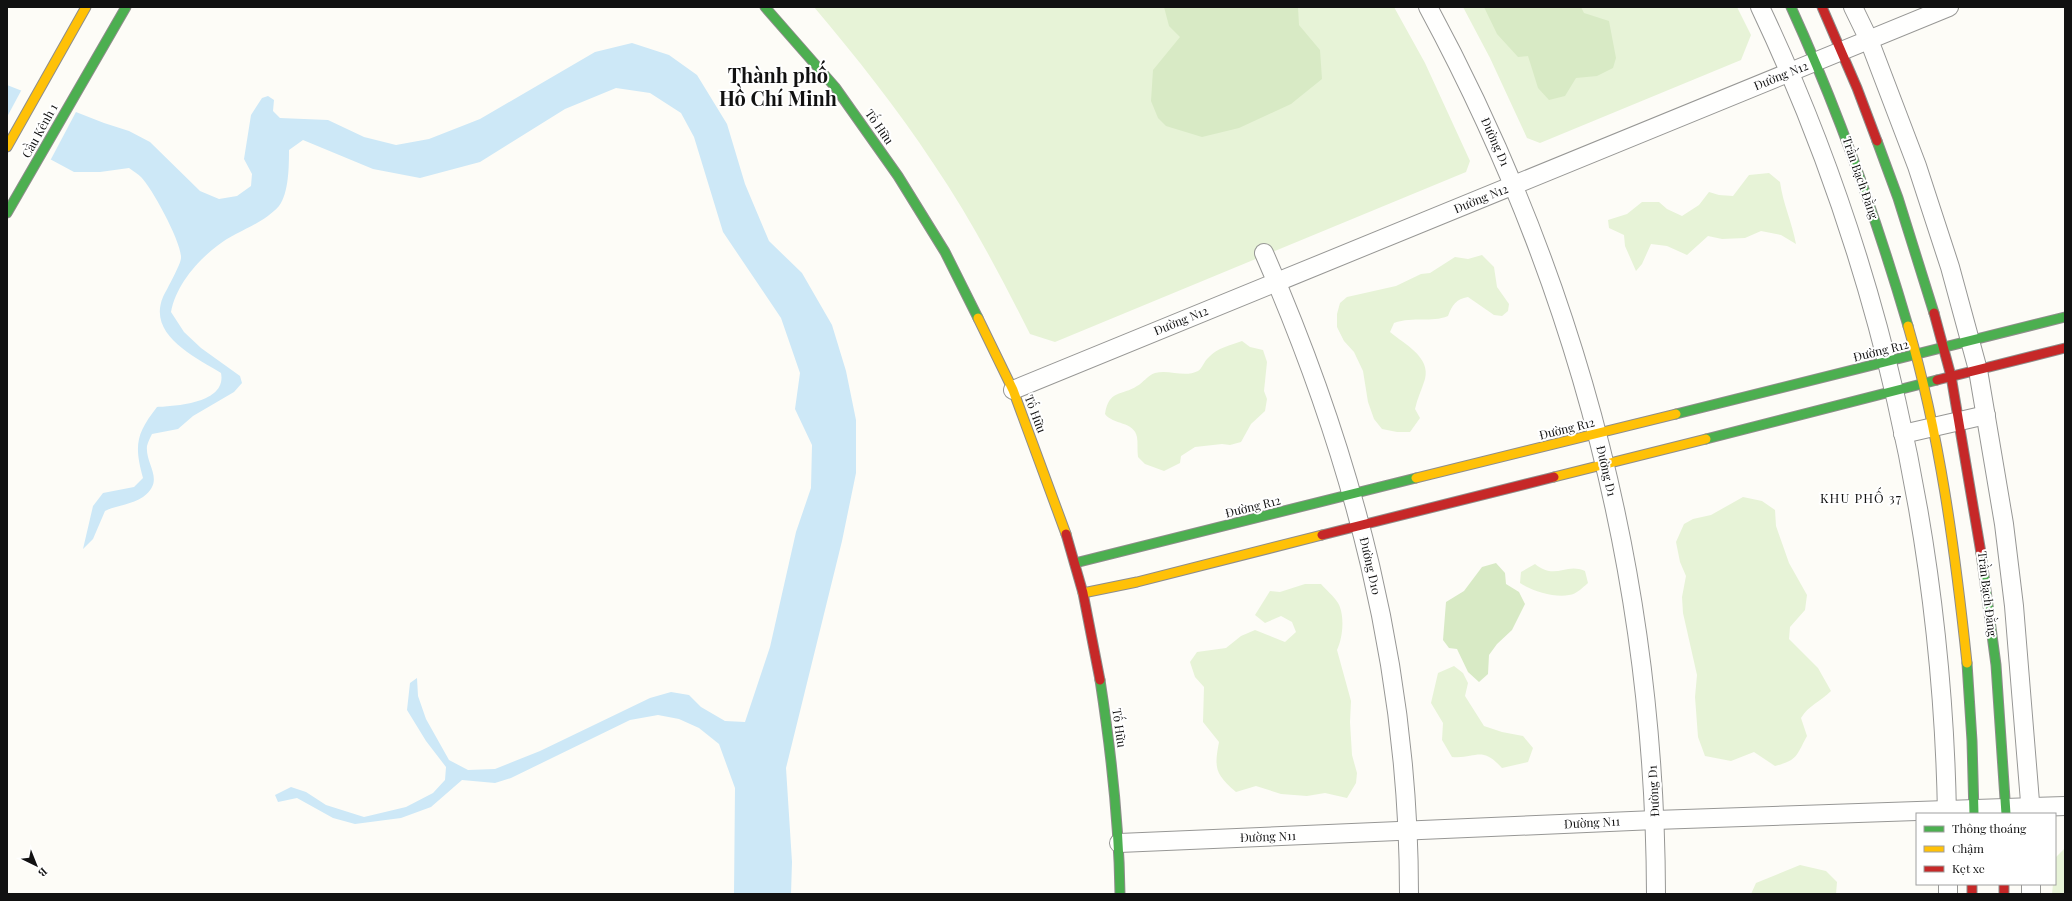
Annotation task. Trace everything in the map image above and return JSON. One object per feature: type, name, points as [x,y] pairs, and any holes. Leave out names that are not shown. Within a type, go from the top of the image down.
[{"type":"main road","name":"Cầu Kênh 1","points":[[7,147],[86,7]]},
{"type":"main road","name":"Cầu Kênh 1","points":[[7,213],[126,7]]},
{"type":"main road","name":"Tố Hữu","points":[[764,7],[835,87],[898,176],[965,290],[1013,390],[1064,525],[1083,594],[1109,737],[1118,843],[1120,894]]},
{"type":"main road","name":"Trần Bạch Đằng","points":[[1791,7],[1816,62],[1868,200],[1916,354],[1923,383]]},
{"type":"main road","points":[[1822,7],[1876,136],[1898,198],[1944,348]]},
{"type":"main road","name":"Đường R12","points":[[1075,564],[2065,318]]},
{"type":"main road","name":"Trần Bạch Đằng","points":[[1944,348],[1960,420],[1984,569],[1996,665],[2006,811]]},
{"type":"main road","points":[[1083,594],[2065,348]]},
{"type":"main road","points":[[1923,383],[1931,420],[1957,578],[1967,666],[1972,741],[1974,811]]},
{"type":"street","name":"Đường D1","points":[[1428,7],[1469,86],[1514,186],[1543,259],[1573,348],[1605,464],[1628,575],[1648,706],[1655,820],[1656,894]]},
{"type":"street","points":[[1760,7],[1790,73],[1848,224],[1888,362],[1920,519],[1935,624],[1945,727],[1947,812]]},
{"type":"street","name":"Trần Bạch Đằng","points":[[1854,7],[1869,40],[1920,173],[1950,267],[1978,370],[2004,524],[2014,606],[2031,811]]},
{"type":"street","name":"Đường N12","points":[[1013,390],[1949,7]]},
{"type":"street","name":"Đường D10","points":[[1264,253],[1317,384],[1353,494],[1361,525],[1379,606],[1394,690],[1405,778],[1409,831],[1409,894]]},
{"type":"street","points":[[1902,427],[1931,420],[1960,420],[1984,408]]},
{"type":"street","name":"Đường N11","points":[[1118,843],[1655,820],[1974,811],[2031,811],[2065,806]]},
{"type":"green space","points":[[814,7],[1394,7],[1425,63],[1470,161],[1466,172],[1055,342],[1030,334],[984,247],[947,183],[891,103]]},
{"type":"green space","points":[[1164,7],[1298,7],[1299,25],[1320,50],[1322,79],[1291,104],[1239,128],[1202,137],[1166,126],[1158,118],[1151,101],[1153,70],[1180,37],[1169,26]]},
{"type":"green space","points":[[1463,7],[1737,7],[1751,35],[1741,60],[1540,143],[1527,138],[1490,58]]},
{"type":"green space","points":[[1484,7],[1581,7],[1584,13],[1609,21],[1616,58],[1613,68],[1597,76],[1576,78],[1565,96],[1549,100],[1538,88],[1528,56],[1518,57],[1497,34]]},
{"type":"green space","points":[[1769,173],[1780,182],[1796,244],[1781,235],[1761,231],[1745,238],[1722,239],[1708,236],[1687,255],[1667,246],[1651,244],[1642,264],[1636,271],[1625,246],[1624,235],[1609,228],[1608,220],[1627,214],[1642,202],[1659,202],[1667,209],[1682,216],[1699,205],[1709,192],[1719,195],[1733,196],[1749,175]]},
{"type":"green space","points":[[1482,255],[1494,267],[1497,287],[1509,304],[1508,311],[1502,316],[1494,315],[1468,297],[1457,301],[1448,316],[1435,319],[1408,320],[1394,323],[1390,332],[1415,352],[1424,364],[1426,371],[1425,379],[1415,409],[1420,418],[1410,432],[1397,432],[1382,429],[1374,419],[1368,402],[1363,371],[1354,352],[1344,341],[1337,327],[1337,314],[1340,303],[1347,297],[1396,286],[1421,274],[1430,273],[1455,257],[1468,259]]},
{"type":"green space","points":[[1242,341],[1250,347],[1263,350],[1267,362],[1264,391],[1267,399],[1265,411],[1251,424],[1241,442],[1230,445],[1222,444],[1195,447],[1181,456],[1180,463],[1164,471],[1145,464],[1138,457],[1137,437],[1132,428],[1113,420],[1105,414],[1110,400],[1117,394],[1137,386],[1150,375],[1155,373],[1166,372],[1187,374],[1198,371],[1207,359],[1216,351]]},
{"type":"green space","points":[[1743,497],[1762,501],[1775,510],[1776,526],[1789,563],[1807,595],[1805,610],[1790,627],[1789,639],[1818,668],[1831,691],[1811,707],[1801,718],[1807,736],[1796,756],[1788,762],[1775,766],[1754,752],[1731,761],[1705,756],[1698,737],[1695,697],[1697,675],[1683,613],[1682,597],[1686,576],[1680,562],[1676,542],[1684,524],[1693,519],[1711,515]]},
{"type":"green space","points":[[1496,563],[1505,573],[1506,584],[1519,592],[1525,604],[1512,630],[1497,644],[1489,655],[1488,674],[1479,682],[1468,672],[1457,649],[1449,648],[1443,640],[1446,602],[1464,591],[1482,567]]},
{"type":"green space","points":[[1535,564],[1542,569],[1549,571],[1572,568],[1585,571],[1588,583],[1577,592],[1563,596],[1551,595],[1537,591],[1520,583],[1521,572]]},
{"type":"green space","points":[[1305,584],[1321,584],[1338,603],[1342,614],[1341,639],[1337,650],[1351,701],[1350,722],[1352,755],[1357,773],[1356,783],[1347,798],[1325,793],[1307,796],[1281,794],[1256,786],[1236,792],[1224,780],[1218,770],[1217,758],[1219,742],[1203,722],[1204,687],[1195,677],[1190,662],[1197,652],[1226,648],[1241,636],[1255,630],[1285,642],[1296,632],[1292,622],[1281,616],[1265,623],[1255,615],[1270,591],[1280,592]]},
{"type":"green space","points":[[1454,666],[1463,673],[1468,683],[1465,696],[1484,726],[1502,732],[1523,736],[1533,748],[1528,762],[1502,768],[1495,761],[1484,755],[1452,757],[1442,740],[1443,723],[1431,703],[1438,673]]},
{"type":"green space","points":[[2065,848],[2065,894],[2052,894],[2053,885],[2056,885],[2056,857]]},
{"type":"green space","points":[[1800,865],[1826,871],[1837,882],[1836,894],[1751,894],[1756,883]]},
{"type":"water","points":[[632,43],[669,55],[697,75],[727,124],[745,184],[769,241],[802,273],[832,325],[846,371],[856,420],[856,473],[842,541],[786,768],[792,862],[791,894],[734,894],[735,788],[719,744],[699,728],[679,719],[658,715],[630,720],[511,778],[495,783],[462,780],[431,807],[401,818],[355,824],[333,818],[297,798],[278,802],[275,795],[291,787],[306,792],[326,805],[364,817],[406,807],[433,793],[445,780],[446,767],[426,741],[407,710],[410,683],[417,678],[418,696],[426,719],[449,760],[468,770],[495,769],[540,751],[650,698],[671,692],[689,695],[701,707],[725,721],[745,722],[770,647],[796,532],[811,488],[812,445],[795,409],[800,373],[781,318],[723,232],[694,137],[681,113],[650,93],[616,88],[565,109],[480,162],[420,178],[373,169],[303,140],[289,150],[287,187],[279,206],[265,218],[232,236],[209,252],[188,275],[182,284],[177,293],[171,312],[184,332],[201,348],[240,376],[242,383],[234,392],[193,416],[178,429],[152,434],[147,446],[147,453],[154,478],[150,491],[138,500],[105,511],[93,539],[83,549],[93,506],[103,493],[134,487],[143,478],[138,457],[139,440],[145,425],[157,407],[188,404],[209,397],[216,391],[221,383],[221,373],[187,352],[176,343],[167,334],[162,323],[160,311],[163,297],[181,258],[177,241],[172,229],[146,183],[140,176],[129,168],[100,172],[74,172],[7,136],[7,85],[104,123],[129,131],[150,142],[200,191],[219,199],[237,196],[251,186],[252,174],[244,159],[251,115],[262,98],[268,96],[274,100],[273,111],[280,118],[328,120],[364,137],[396,145],[429,139],[480,119],[595,52]]},
{"type":"pier","points":[[22,89],[77,110],[50,161],[7,138],[7,117]]},
{"type":"traffic: fast","points":[[7,213],[126,7]]},
{"type":"traffic: fast","points":[[765,7],[835,87],[898,176],[945,252],[978,318]]},
{"type":"traffic: fast","points":[[1791,7],[1825,85],[1855,164],[1883,245],[1908,326]]},
{"type":"traffic: fast","points":[[1877,141],[1898,198],[1934,313]]},
{"type":"traffic: fast","points":[[1676,414],[2065,317]]},
{"type":"traffic: fast","points":[[1706,439],[1937,380]]},
{"type":"traffic: fast","points":[[1075,563],[1416,478]]},
{"type":"traffic: fast","points":[[1981,553],[1996,665],[2006,813]]},
{"type":"traffic: fast","points":[[1967,663],[1972,741],[1974,813]]},
{"type":"traffic: fast","points":[[1100,680],[1114,787],[1120,894]]},
{"type":"traffic: slow","points":[[7,147],[86,7]]},
{"type":"traffic: slow","points":[[978,318],[1013,390],[1066,534]]},
{"type":"traffic: slow","points":[[1908,326],[1938,451],[1957,578],[1967,663]]},
{"type":"traffic: slow","points":[[1416,478],[1676,414]]},
{"type":"traffic: slow","points":[[1554,477],[1706,439]]},
{"type":"traffic: slow","points":[[1083,593],[1137,582],[1322,535]]},
{"type":"traffic: jam","points":[[1822,7],[1857,88],[1877,141]]},
{"type":"traffic: jam","points":[[1934,313],[1951,376],[1981,553]]},
{"type":"traffic: jam","points":[[1937,380],[2065,348]]},
{"type":"traffic: jam","points":[[1322,535],[1554,477]]},
{"type":"traffic: jam","points":[[1066,534],[1083,593],[1100,680]]},
{"type":"traffic: jam","points":[[1972,885],[1972,894]]},
{"type":"traffic: jam","points":[[2004,885],[2004,894]]},
{"type":"district","name":"Thành phố Hồ Chí Minh","points":[[778,88]]},
{"type":"district","name":"KHU PHỐ 37","points":[[1861,498]]}]
